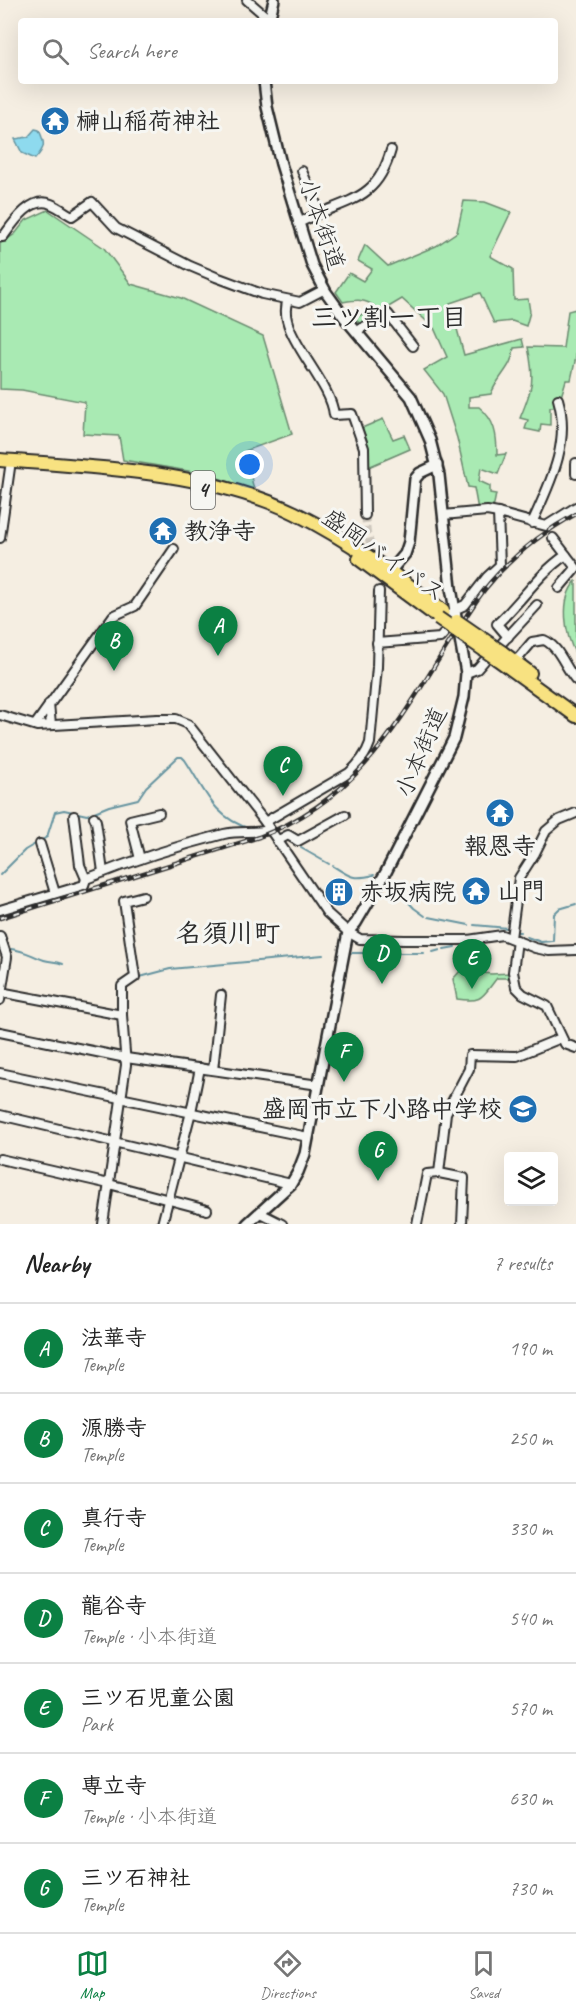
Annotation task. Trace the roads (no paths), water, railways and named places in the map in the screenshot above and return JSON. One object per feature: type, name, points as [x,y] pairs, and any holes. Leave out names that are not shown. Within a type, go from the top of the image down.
[{"type":"highway","name":"盛岡バイパス","points":[[3,465],[136,478],[189,487],[235,498],[272,511],[338,544],[446,613],[576,716]]},
{"type":"highway","name":"盛岡バイパス","points":[[496,654],[515,662],[576,706]]},
{"type":"street","points":[[247,0],[266,18]]},
{"type":"street","points":[[270,18],[274,0]]},
{"type":"street","name":"小本街道","points":[[247,1224],[291,1184],[298,1172],[319,1085],[348,932],[386,872],[453,738],[464,697],[466,672],[446,613],[451,588],[437,465],[421,418],[411,397],[356,332],[325,289],[312,265],[274,138],[264,84]]},
{"type":"street","points":[[298,223],[365,193],[375,184],[388,162],[391,150]]},
{"type":"street","points":[[302,171],[320,213]]},
{"type":"street","points":[[0,237],[3,237],[16,219],[37,202],[49,203],[72,216],[92,202],[116,228],[190,266],[262,294],[300,302],[325,289]]},
{"type":"street","points":[[288,300],[284,308],[286,318],[296,342],[321,379],[334,415],[352,414],[359,430],[364,448],[365,515]]},
{"type":"street","points":[[356,332],[388,314],[413,346]]},
{"type":"street","points":[[532,523],[553,476],[559,456],[563,420],[558,399]]},
{"type":"street","points":[[576,462],[576,474]]},
{"type":"street","points":[[0,538],[3,465]]},
{"type":"street","points":[[388,574],[405,554],[409,542],[415,479],[420,472],[437,465]]},
{"type":"street","points":[[443,515],[487,511],[546,526],[576,507]]},
{"type":"street","points":[[446,613],[465,605],[487,577],[500,565],[498,513]]},
{"type":"street","points":[[553,538],[576,568],[559,588]]},
{"type":"street","points":[[35,725],[113,616],[135,606],[174,549]]},
{"type":"street","points":[[508,637],[497,624],[516,606],[541,574],[566,555]]},
{"type":"street","points":[[264,822],[349,773],[364,757],[370,743],[377,675],[379,591]]},
{"type":"street","points":[[466,672],[477,669],[496,654],[537,605]]},
{"type":"street","points":[[377,643],[440,638],[447,629],[451,615],[446,613]]},
{"type":"street","points":[[515,662],[532,642],[544,640],[553,646],[576,680]]},
{"type":"street","points":[[48,704],[51,725]]},
{"type":"street","points":[[0,715],[35,725],[157,719],[176,719],[188,724],[270,830],[327,913],[348,932],[360,939],[468,940],[502,935],[549,951],[576,950]]},
{"type":"street","points":[[140,859],[130,820],[159,813]]},
{"type":"street","points":[[576,813],[559,820],[546,831],[519,878],[513,972],[516,987],[523,994],[547,1006],[561,1038],[569,1047],[576,1048]]},
{"type":"street","points":[[277,841],[288,836],[298,841],[345,814]]},
{"type":"street","points":[[0,910],[84,885],[86,879],[80,865],[74,816]]},
{"type":"street","points":[[93,817],[96,821],[103,872]]},
{"type":"street","points":[[86,879],[140,859],[235,832],[258,833],[270,830]]},
{"type":"street","points":[[40,844],[55,893]]},
{"type":"street","points":[[103,1224],[126,1058],[122,986],[135,977],[124,902],[143,896]]},
{"type":"street","points":[[0,936],[7,957],[0,995],[122,1015]]},
{"type":"street","points":[[213,1070],[221,995]]},
{"type":"street","points":[[0,1032],[126,1058],[319,1085]]},
{"type":"street","points":[[439,1173],[446,1113],[469,1070],[471,1055],[517,1056],[561,1038]]},
{"type":"street","points":[[162,1224],[200,1068]]},
{"type":"street","points":[[0,1072],[308,1137]]},
{"type":"street","points":[[0,1115],[291,1184]]},
{"type":"street","points":[[0,1160],[109,1184],[207,1210]]},
{"type":"street","points":[[417,1224],[427,1174],[439,1173],[464,1178],[462,1224]]},
{"type":"street","points":[[260,1213],[282,1224]]},
{"type":"water","points":[[35,129],[39,130],[43,145],[35,159],[22,153],[15,139],[28,137]]},
{"type":"waterway","points":[[0,875],[25,850],[47,837],[55,812],[64,810],[87,815],[109,806],[138,799],[146,787],[178,757],[185,760],[211,802],[227,818],[251,829]]},
{"type":"waterway","points":[[287,840],[296,844]]},
{"type":"waterway","points":[[301,848],[329,864]]},
{"type":"waterway","points":[[333,866],[352,876],[374,875]]},
{"type":"waterway","points":[[391,883],[414,908],[425,916]]},
{"type":"waterway","points":[[527,937],[541,942],[553,941],[554,914],[559,909],[576,904]]},
{"type":"waterway","points":[[429,917],[469,925]]},
{"type":"waterway","points":[[474,925],[508,928]]},
{"type":"waterway","points":[[444,949],[455,947]]},
{"type":"waterway","points":[[11,949],[63,964]]},
{"type":"waterway","points":[[433,952],[440,950]]},
{"type":"waterway","points":[[352,953],[424,953]]},
{"type":"waterway","points":[[125,989],[140,977],[170,969],[323,955]]},
{"type":"tunnel","points":[[365,515],[367,533],[375,560]]},
{"type":"railway","points":[[0,918],[259,837],[293,822],[322,803],[370,759],[390,733],[485,589],[527,547],[576,514]]},
{"type":"place","name":"榊山稲荷神社","points":[[55,121]]},
{"type":"place","name":"教浄寺","points":[[163,531]]},
{"type":"place","name":"法華寺","points":[[218,656]]},
{"type":"place","name":"源勝寺","points":[[114,671]]},
{"type":"place","name":"真行寺","points":[[283,796]]},
{"type":"place","name":"報恩寺","points":[[500,813]]},
{"type":"place","name":"山門","points":[[476,891]]},
{"type":"place","name":"赤坂病院","points":[[339,892]]},
{"type":"place","name":"龍谷寺","points":[[382,984]]},
{"type":"place","name":"三ツ石児童公園","points":[[472,989]]},
{"type":"place","name":"専立寺","points":[[344,1082]]},
{"type":"place","name":"盛岡市立下小路中学校","points":[[523,1109]]},
{"type":"place","name":"三ツ石神社","points":[[378,1181]]},
{"type":"district","name":"三ツ割一丁目","points":[[389,317]]},
{"type":"district","name":"名須川町","points":[[228,933]]}]
